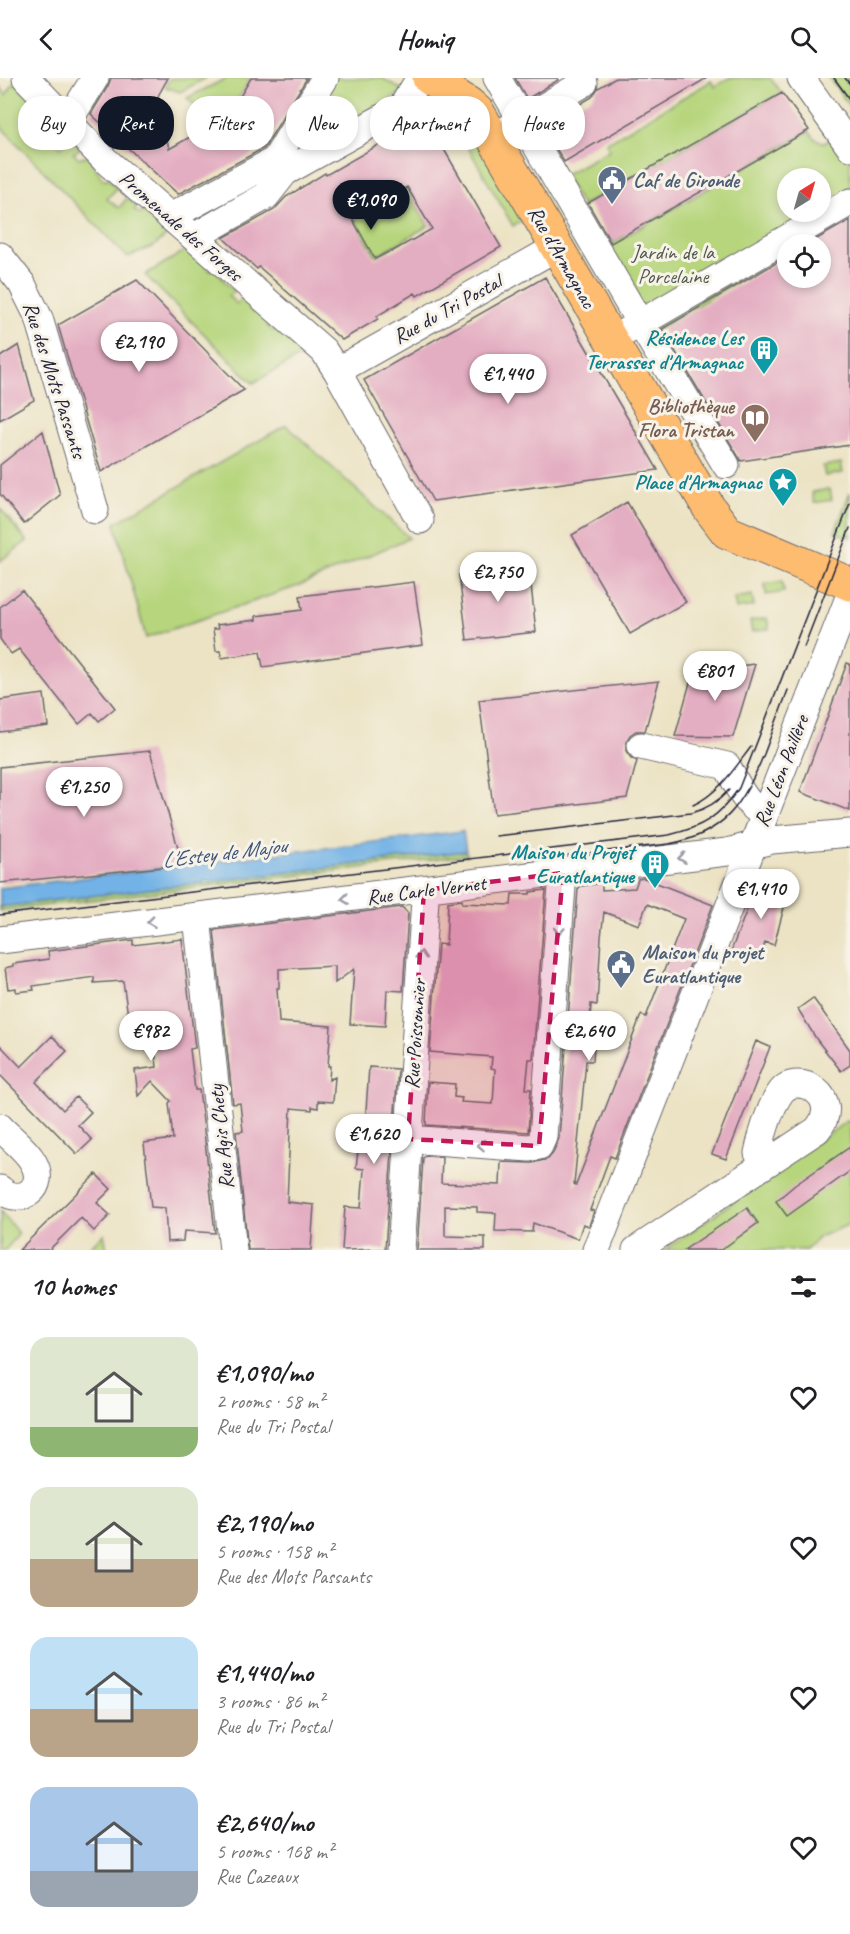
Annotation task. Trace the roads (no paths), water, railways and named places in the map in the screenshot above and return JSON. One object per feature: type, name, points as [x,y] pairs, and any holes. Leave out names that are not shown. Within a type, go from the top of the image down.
[{"type":"main road","points":[[429,78],[457,96]]},
{"type":"main road","name":"Rue d'Armagnac","points":[[490,132],[709,508],[727,532],[850,584]]},
{"type":"street","points":[[84,96],[95,78]]},
{"type":"street","points":[[194,237],[266,196],[325,78]]},
{"type":"street","points":[[170,217],[402,107],[420,78]]},
{"type":"street","name":"Rue d'Armagnac","points":[[496,78],[507,96]]},
{"type":"street","points":[[801,78],[850,147]]},
{"type":"street","name":"Promenade des Forges","points":[[31,80],[45,96]]},
{"type":"street","points":[[562,96],[584,83]]},
{"type":"street","name":"Promenade des Forges","points":[[86,140],[104,159],[324,351],[420,520]]},
{"type":"street","name":"Rue d'Armagnac","points":[[541,150],[572,197],[640,323],[726,465]]},
{"type":"street","points":[[539,216],[572,197]]},
{"type":"street","points":[[611,340],[850,202]]},
{"type":"street","name":"Rue du Tri Postal","points":[[337,371],[557,247]]},
{"type":"street","name":"Rue des Mots Passants","points":[[0,256],[22,284],[39,318],[95,510]]},
{"type":"street","name":"Rue Léon Paillère","points":[[596,1250],[850,595]]},
{"type":"street","points":[[641,746],[727,766],[747,802],[753,809],[764,814]]},
{"type":"street","name":"Rue Carle Vernet","points":[[0,940],[563,873],[728,852],[772,840],[850,832]]},
{"type":"street","points":[[408,1139],[529,1148],[539,1146],[543,1137],[563,873]]},
{"type":"street","name":"Rue Poissonnier","points":[[401,1250],[424,890]]},
{"type":"street","name":"Rue Agis Chety","points":[[197,917],[233,1250]]},
{"type":"street","points":[[0,1127],[33,1161],[38,1177],[36,1186],[25,1196],[15,1197],[0,1189]]},
{"type":"street","points":[[636,1250],[765,1164]]},
{"type":"water","points":[[463,831],[466,851],[0,907],[0,888]]},
{"type":"tram line","points":[[834,78],[850,100]]},
{"type":"tram line","points":[[845,78],[850,84]]},
{"type":"tram line","points":[[0,915],[669,835],[701,824],[717,814],[739,788],[850,503]]},
{"type":"tram line","points":[[804,647],[850,528]]},
{"type":"tram line","points":[[527,860],[669,844],[705,833],[730,814],[749,787],[788,690]]},
{"type":"tram line","points":[[693,805],[711,794],[751,747]]},
{"type":"tram line","points":[[496,836],[691,813],[712,804],[729,790]]},
{"type":"place","name":"Caf de Gironde","points":[[612,206]]},
{"type":"place","name":"Résidence Les Terrasses d'Armagnac","points":[[764,376]]},
{"type":"place","name":"Bibliothèque Flora Tristan","points":[[755,444]]},
{"type":"place","name":"Place d'Armagnac","points":[[783,508]]},
{"type":"place","name":"Maison du Projet Euratlantique","points":[[655,890]]},
{"type":"place","name":"Maison du projet Euratlantique","points":[[621,990]]},
{"type":"park label","name":"Jardin de la Porcelaine","points":[[673,264]]},
{"type":"water label","name":"L'Estey de Majou","points":[[224,853]]}]
